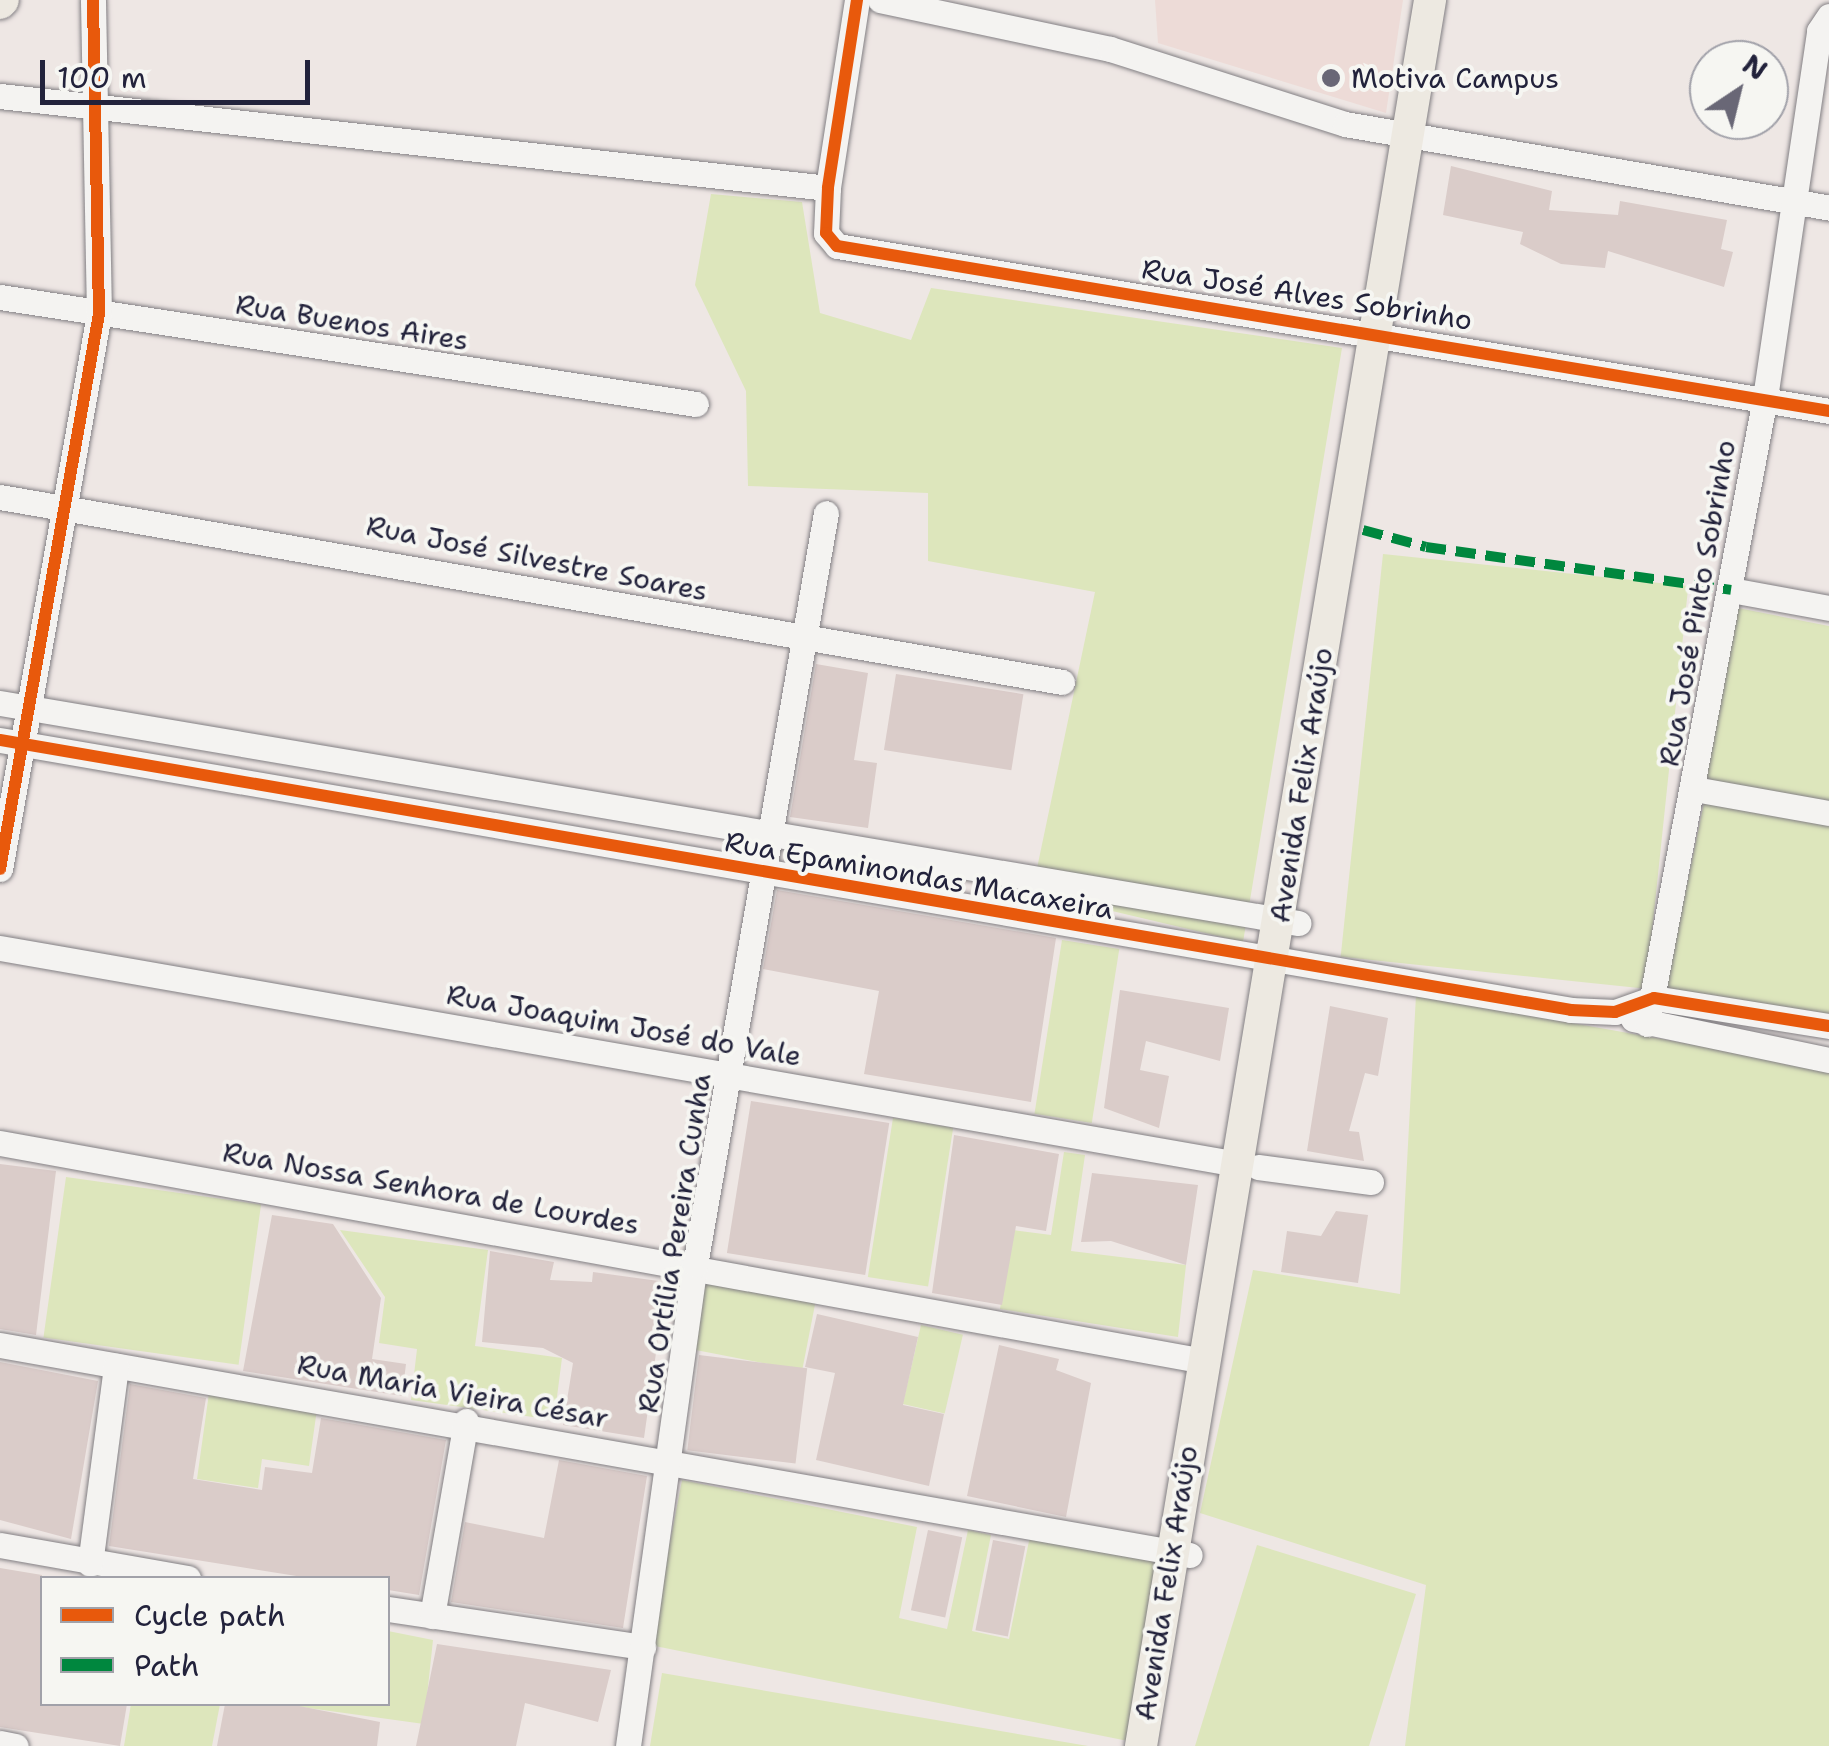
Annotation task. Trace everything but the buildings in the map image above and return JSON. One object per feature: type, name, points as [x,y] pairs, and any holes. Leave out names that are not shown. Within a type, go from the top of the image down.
[{"type":"main road","name":"Avenida Felix Araújo","points":[[1417,138],[1430,0]]},
{"type":"main road","name":"Avenida Felix Araújo","points":[[1141,1746],[1180,1553],[1248,1165],[1417,138],[1448,0]]},
{"type":"main road","name":"Avenida Felix Araújo","points":[[1162,1746],[1180,1553],[1204,1361],[1248,1165]]},
{"type":"street","points":[[0,869],[11,742],[28,707],[99,314],[93,0]]},
{"type":"street","name":"Rua José Alves Sobrinho","points":[[857,0],[828,188],[826,232],[837,246],[1385,331],[1829,410]]},
{"type":"street","points":[[880,0],[1110,49],[1417,138],[1829,208]]},
{"type":"street","name":"Rua José Pinto Sobrinho","points":[[1646,1024],[1694,789],[1765,398],[1818,32],[1829,16]]},
{"type":"street","points":[[0,96],[828,188]]},
{"type":"street","name":"Rua Buenos Aires","points":[[0,297],[696,404]]},
{"type":"street","name":"Rua José Silvestre Soares","points":[[0,497],[1062,682]]},
{"type":"street","name":"Rua Ortília Pereira Cunha","points":[[628,1746],[671,1459],[695,1264],[772,841],[826,513]]},
{"type":"street","points":[[1731,590],[1829,608]]},
{"type":"street","name":"Rua Epaminondas Macaxeira","points":[[0,703],[772,841],[1288,922]]},
{"type":"street","name":"Rua Epaminondas Macaxeira","points":[[11,742],[1281,964],[1615,1012],[1646,1024],[1829,1060]]},
{"type":"street","points":[[1694,789],[1829,812]]},
{"type":"street","name":"Rua Joaquim José do Vale","points":[[0,948],[1248,1165],[1372,1182]]},
{"type":"street","name":"Rua Epaminondas Macaxeira","points":[[1615,1012],[1654,998],[1829,1026]]},
{"type":"street","name":"Rua Nossa Senhora de Lourdes","points":[[0,1144],[695,1264],[1204,1361]]},
{"type":"street","name":"Rua Maria Vieira César","points":[[0,1346],[466,1421],[1180,1553]]},
{"type":"street","points":[[90,1564],[116,1366]]},
{"type":"street","points":[[432,1616],[466,1421]]},
{"type":"street","points":[[0,1545],[174,1576]]},
{"type":"street","points":[[390,1609],[643,1647]]},
{"type":"street","points":[[0,1743],[16,1746]]},
{"type":"shaded area","name":"Motiva Campus","points":[[1155,0],[1403,0],[1386,113],[1158,43]]},
{"type":"green space","points":[[711,194],[802,202],[820,313],[911,340],[931,288],[1342,348],[1243,942],[1032,892],[1095,592],[928,561],[928,493],[748,486],[746,391],[695,285]]},
{"type":"green space","points":[[1383,554],[1688,586],[1646,989],[1341,957]]},
{"type":"green space","points":[[1738,608],[1829,626],[1829,810],[1703,791]]},
{"type":"green space","points":[[1704,803],[1829,825],[1829,1017],[1665,989]]},
{"type":"green space","points":[[1062,940],[1119,949],[1092,1123],[1034,1114]]},
{"type":"green space","points":[[1416,995],[1829,1069],[1829,1746],[1405,1746],[1426,1585],[1200,1513],[1253,1270],[1400,1294]]},
{"type":"green space","points":[[893,1118],[953,1128],[928,1287],[868,1277]]},
{"type":"green space","points":[[1064,1152],[1085,1155],[1071,1251],[1186,1265],[1178,1337],[1000,1309],[1013,1230],[1051,1235]]},
{"type":"green space","points":[[66,1177],[261,1204],[239,1365],[43,1337]]},
{"type":"green space","points":[[340,1230],[488,1250],[475,1346],[562,1358],[554,1420],[411,1400],[417,1349],[379,1343],[385,1297]]},
{"type":"green space","points":[[703,1278],[816,1300],[802,1371],[689,1349]]},
{"type":"green space","points":[[921,1325],[963,1335],[945,1414],[903,1404]]},
{"type":"green space","points":[[209,1393],[317,1409],[309,1466],[262,1459],[258,1488],[197,1479]]},
{"type":"green space","points":[[682,1480],[917,1527],[899,1618],[947,1629],[968,1530],[991,1535],[972,1631],[1009,1639],[1031,1531],[1164,1558],[1128,1741],[650,1645]]},
{"type":"green space","points":[[1257,1545],[1416,1594],[1369,1746],[1195,1746]]},
{"type":"green space","points":[[390,1631],[433,1640],[424,1724],[294,1706],[390,1706]]},
{"type":"green space","points":[[662,1673],[1088,1746],[650,1746]]},
{"type":"green space","points":[[131,1706],[220,1706],[212,1746],[124,1746]]},
{"type":"marked path","points":[[1363,530],[1426,547],[1731,590]]},
{"type":"cycle path","points":[[0,869],[99,314],[93,0]]},
{"type":"cycle path","points":[[857,0],[828,188],[826,233],[837,246],[1829,411]]},
{"type":"cycle path","points":[[0,740],[1571,1010],[1615,1012],[1654,998],[1829,1026]]},
{"type":"place","name":"Motiva Campus","points":[[1331,78]]}]
